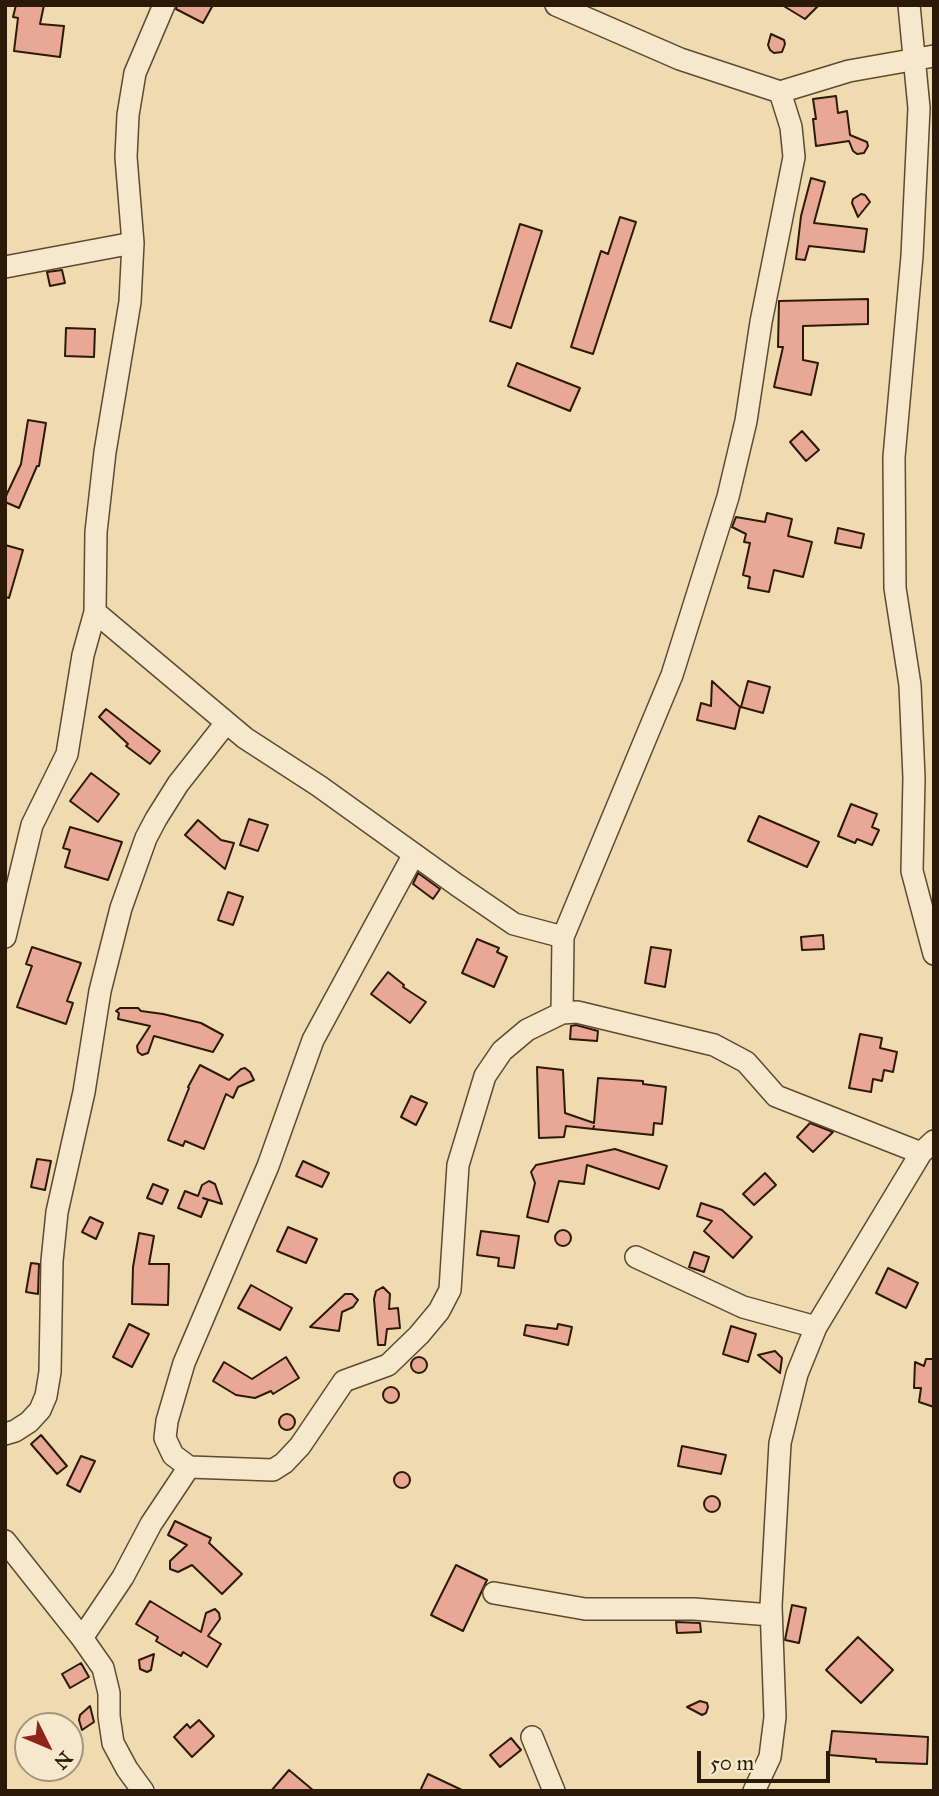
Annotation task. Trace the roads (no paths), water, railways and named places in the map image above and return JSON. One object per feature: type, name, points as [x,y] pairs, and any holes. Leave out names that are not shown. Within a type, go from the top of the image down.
[{"type":"street","points":[[5,937],[32,825],[67,754],[83,655],[95,612],[98,519],[104,452],[130,302],[133,243],[126,157],[128,115],[135,73],[164,5]]},
{"type":"street","points":[[556,5],[680,59],[780,92],[849,71],[924,58]]},
{"type":"street","points":[[909,5],[924,58],[912,256],[894,457],[895,588],[910,685],[914,778],[912,871],[934,954]]},
{"type":"street","points":[[562,1013],[563,937],[672,675],[728,497],[746,421],[761,322],[794,157],[791,127],[780,92]]},
{"type":"street","points":[[5,267],[133,243]]},
{"type":"street","points":[[95,612],[226,723],[514,924],[563,937]]},
{"type":"street","points":[[5,1434],[29,1422],[40,1410],[46,1396],[50,1372],[52,1261],[57,1212],[84,1092],[100,991],[121,908],[146,838],[156,819],[178,784],[226,723]]},
{"type":"street","points":[[414,854],[313,1040],[268,1166],[184,1363],[167,1421],[165,1438],[173,1455],[189,1467],[273,1470],[300,1446],[344,1381],[388,1364],[419,1335],[439,1311],[450,1290],[458,1165],[485,1076],[502,1051],[527,1030],[562,1013],[577,1012],[714,1045],[746,1062],[776,1096],[928,1147],[817,1327],[797,1374],[780,1443],[771,1615],[775,1717],[770,1757],[754,1791]]},
{"type":"street","points":[[636,1257],[743,1307],[817,1327]]},
{"type":"street","points":[[82,1638],[189,1467]]},
{"type":"street","points":[[5,1541],[103,1668],[110,1693],[109,1716],[113,1743],[143,1791]]},
{"type":"street","points":[[494,1593],[585,1609],[694,1609],[771,1615]]},
{"type":"street","points":[[532,1737],[554,1791]]}]
